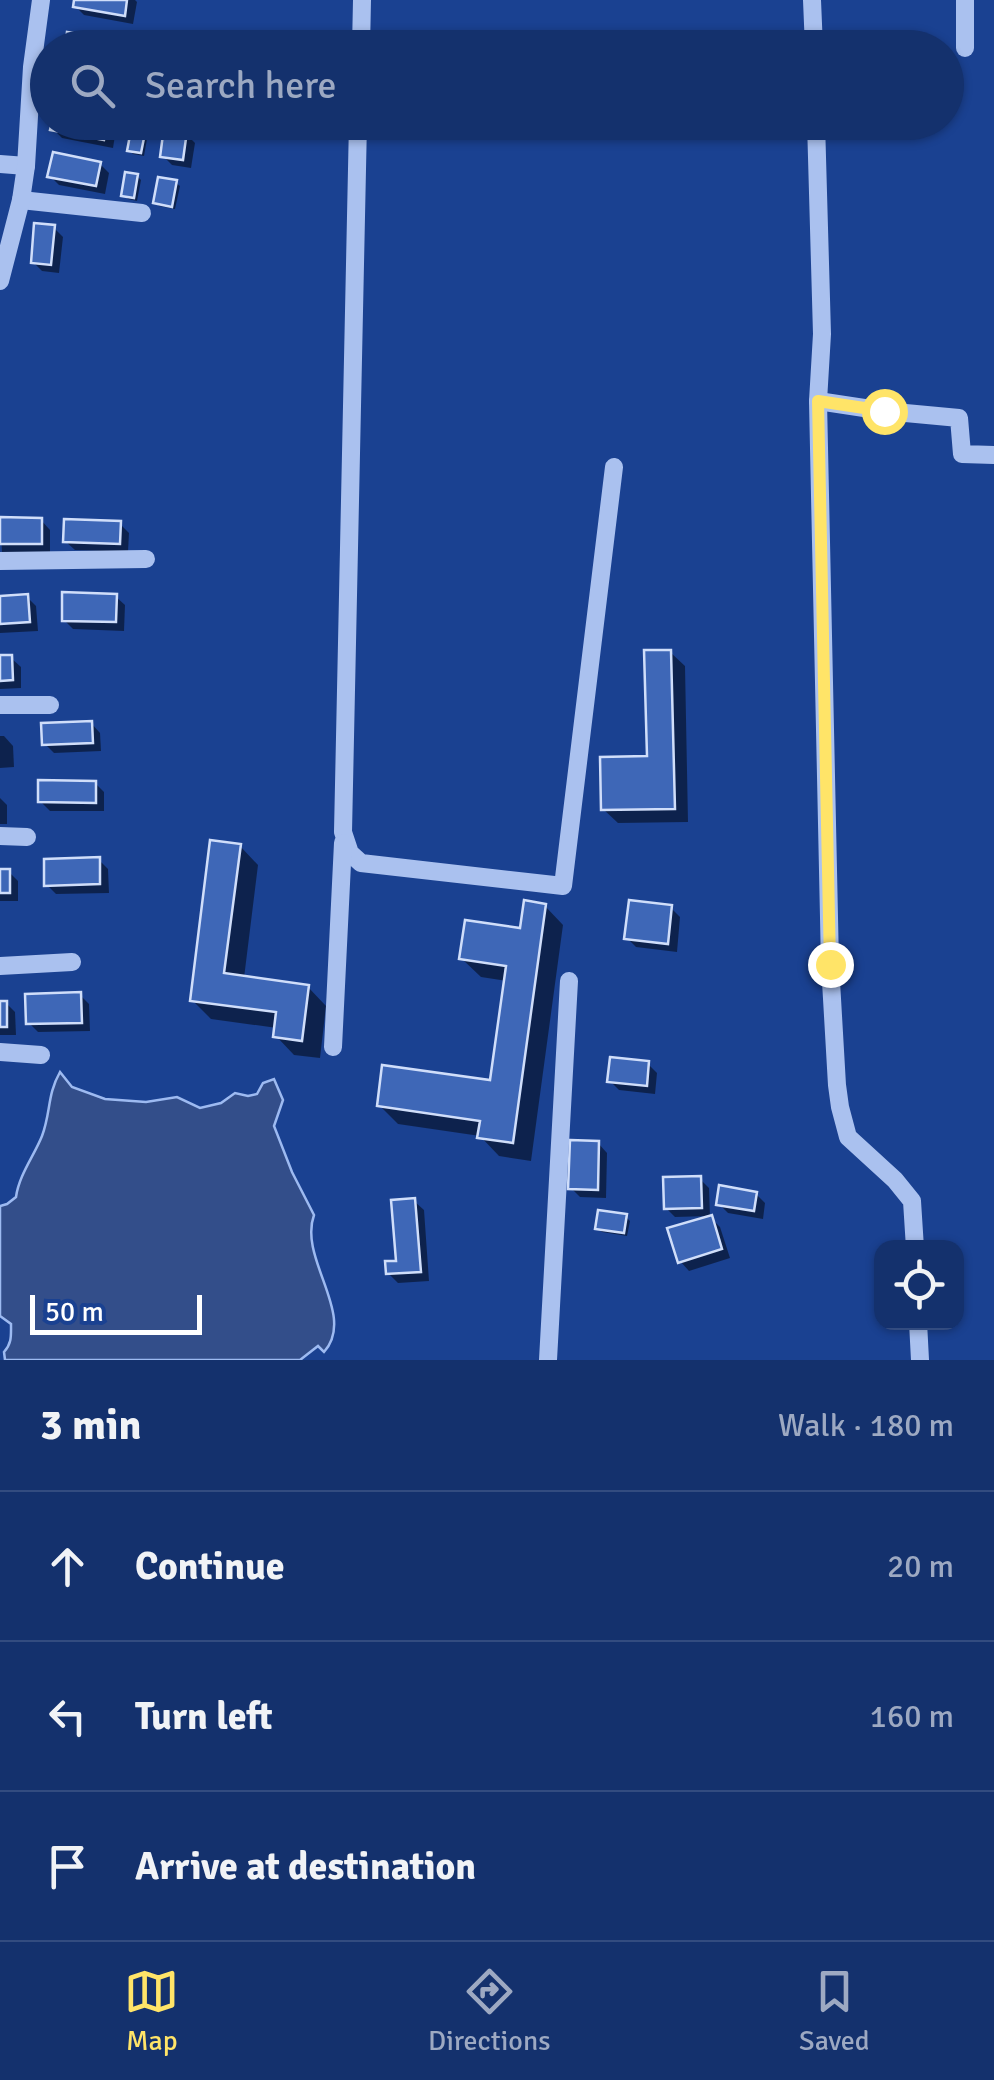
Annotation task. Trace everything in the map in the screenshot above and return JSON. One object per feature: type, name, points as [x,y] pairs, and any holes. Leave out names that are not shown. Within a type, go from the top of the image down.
[{"type":"street","points":[[38,30],[42,0]]},
{"type":"street","points":[[361,30],[362,0]]},
{"type":"street","points":[[812,0],[813,30]]},
{"type":"street","points":[[965,0],[965,48]]},
{"type":"street","points":[[0,280],[21,200],[30,100]]},
{"type":"street","points":[[333,1048],[343,832],[358,140]]},
{"type":"street","points":[[817,140],[830,964],[837,1085],[848,1137],[912,1201],[914,1240]]},
{"type":"street","points":[[0,164],[26,166]]},
{"type":"street","points":[[21,200],[142,213]]},
{"type":"street","points":[[818,401],[958,418],[962,454],[994,455]]},
{"type":"street","points":[[343,832],[350,853],[361,863],[563,886],[614,467]]},
{"type":"street","points":[[0,561],[146,560]]},
{"type":"street","points":[[0,705],[50,705]]},
{"type":"street","points":[[0,836],[27,838]]},
{"type":"street","points":[[0,966],[72,962]]},
{"type":"street","points":[[548,1360],[569,981]]},
{"type":"street","points":[[0,1052],[42,1054]]},
{"type":"street","points":[[918,1330],[920,1360]]},
{"type":"water","points":[[60,1072],[72,1087],[105,1099],[146,1102],[177,1097],[200,1108],[221,1103],[235,1093],[257,1094],[263,1083],[274,1079],[283,1100],[274,1126],[314,1215],[313,1250],[331,1304],[332,1337],[324,1352],[318,1346],[300,1360],[5,1360],[11,1324],[0,1316],[0,1206],[16,1197],[42,1136]]},
{"type":"building","points":[[74,0],[127,0],[125,16],[73,7]]},
{"type":"building","points":[[129,140],[144,140],[141,153],[127,151]]},
{"type":"building","points":[[162,140],[186,140],[183,160],[160,157]]},
{"type":"building","points":[[53,152],[101,162],[96,186],[47,177]]},
{"type":"building","points":[[125,172],[138,174],[134,198],[121,196]]},
{"type":"building","points":[[158,177],[177,180],[172,207],[153,203]]},
{"type":"building","points":[[34,223],[55,225],[51,265],[31,263]]},
{"type":"building","points":[[0,517],[42,518],[42,544],[0,544]]},
{"type":"building","points":[[64,519],[121,521],[120,544],[63,542]]},
{"type":"building","points":[[62,592],[117,594],[116,622],[62,621]]},
{"type":"building","points":[[28,594],[30,622],[0,624],[0,596]]},
{"type":"building","points":[[644,650],[671,650],[675,809],[601,810],[600,757],[647,756]]},
{"type":"building","points":[[0,655],[12,655],[13,680],[0,681]]},
{"type":"building","points":[[92,721],[93,743],[42,745],[41,723]]},
{"type":"building","points":[[38,780],[96,781],[96,803],[38,802]]},
{"type":"building","points":[[210,840],[241,844],[224,973],[309,985],[302,1041],[273,1037],[276,1012],[190,1001]]},
{"type":"building","points":[[100,857],[100,884],[44,886],[44,859]]},
{"type":"building","points":[[0,869],[10,869],[10,893],[0,893]]},
{"type":"building","points":[[524,900],[546,904],[513,1143],[477,1138],[480,1121],[377,1106],[382,1065],[490,1080],[506,966],[459,959],[465,920],[520,928]]},
{"type":"building","points":[[629,900],[672,905],[668,944],[624,939]]},
{"type":"building","points":[[81,992],[82,1023],[26,1024],[25,994]]},
{"type":"building","points":[[0,1001],[7,1001],[7,1027],[0,1027]]},
{"type":"building","points":[[610,1057],[649,1061],[647,1086],[607,1082]]},
{"type":"building","points":[[570,1140],[599,1141],[598,1190],[568,1189]]},
{"type":"building","points":[[701,1176],[702,1208],[664,1209],[663,1177]]},
{"type":"building","points":[[719,1185],[757,1192],[754,1211],[716,1205]]},
{"type":"building","points":[[415,1198],[421,1272],[386,1274],[385,1261],[396,1261],[391,1200]]},
{"type":"building","points":[[598,1210],[627,1214],[624,1233],[595,1229]]},
{"type":"building","points":[[712,1215],[722,1249],[678,1263],[667,1228]]},
{"type":"route","points":[[830,964],[818,401],[884,411]]}]
